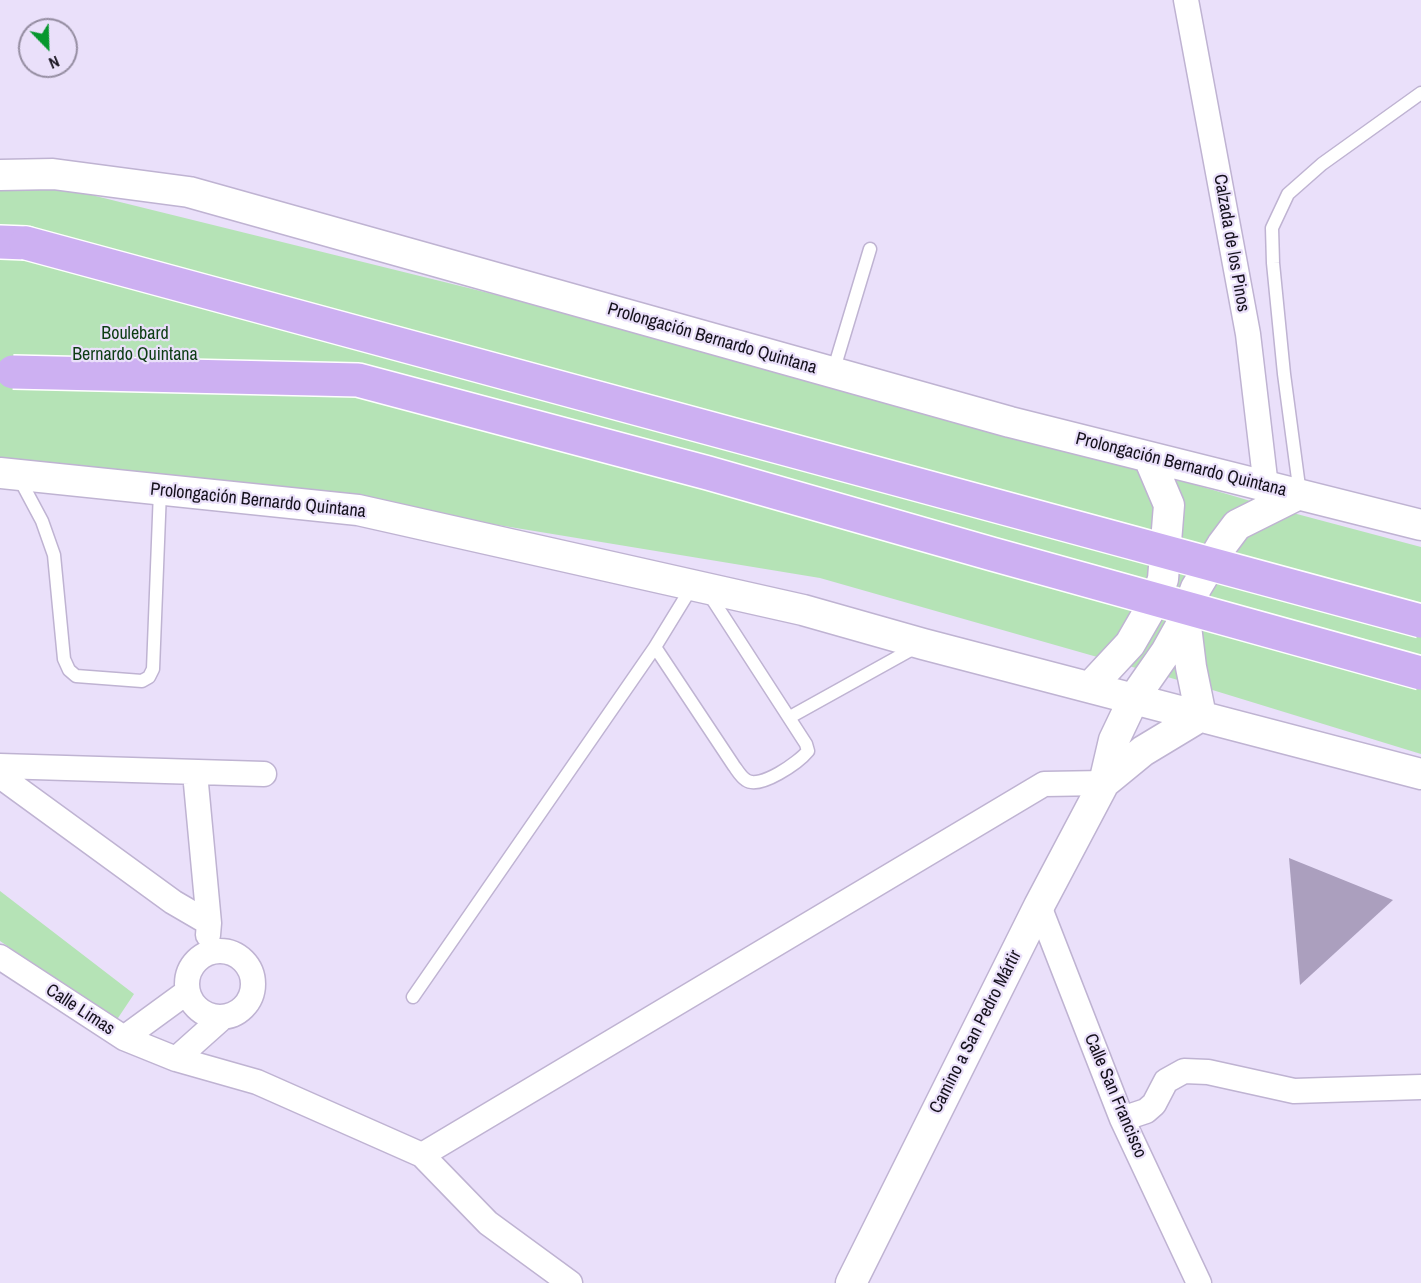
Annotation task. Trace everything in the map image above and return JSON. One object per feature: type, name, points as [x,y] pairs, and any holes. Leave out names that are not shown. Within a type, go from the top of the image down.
[{"type":"main road","points":[[13,242],[1421,621]]},
{"type":"main road","points":[[7,373],[358,380],[697,470],[1421,673]]},
{"type":"street","name":"Calzada de los Pinos","points":[[1186,0],[1248,334],[1266,487]]},
{"type":"street","name":"Prolongación Bernardo Quintana","points":[[0,175],[53,174],[189,192],[999,419],[1421,525]]},
{"type":"street","points":[[1090,687],[1130,644],[1156,599],[1163,579],[1169,505],[1149,458]]},
{"type":"street","name":"Prolongación Bernardo Quintana","points":[[8,474],[358,510],[803,610],[922,644],[1421,774]]},
{"type":"street","name":"Camino a San Pedro Mártir","points":[[850,1283],[1039,906],[1104,783],[1114,740],[1134,698],[1166,652],[1185,618],[1196,588],[1222,545],[1238,525],[1299,495]]},
{"type":"street","points":[[1185,618],[1191,667],[1201,716]]},
{"type":"street","name":"Camino a San Pedro Mártir","points":[[1104,783],[1143,751],[1201,716]]},
{"type":"street","points":[[0,766],[264,774]]},
{"type":"street","points":[[195,773],[209,923],[205,954]]},
{"type":"street","points":[[0,776],[174,902],[209,923]]},
{"type":"street","points":[[422,1155],[1044,784],[1104,783]]},
{"type":"street","name":"Calle San Francisco","points":[[1039,906],[1122,1119],[1200,1283]]},
{"type":"street","points":[[228,951],[247,964],[252,975],[253,986],[244,1007],[234,1014],[223,1017],[211,1016],[200,1011],[187,992],[190,969],[196,960],[205,954],[228,951]]},
{"type":"street","name":"Calle Limas","points":[[0,957],[124,1038],[187,992]]},
{"type":"street","points":[[176,1059],[223,1017]]},
{"type":"street","points":[[124,1038],[176,1059],[256,1082],[422,1155],[488,1223],[570,1283]]},
{"type":"street","points":[[1122,1119],[1146,1111],[1154,1104],[1166,1081],[1184,1071],[1227,1076],[1294,1091],[1421,1087]]},
{"type":"lane","points":[[1299,495],[1284,374],[1273,263],[1272,228],[1288,194],[1322,164],[1421,93]]},
{"type":"lane","points":[[832,373],[870,249]]},
{"type":"lane","points":[[8,474],[42,521],[54,555],[64,659],[69,670],[76,675],[142,681],[153,669],[160,491]]},
{"type":"lane","points":[[413,997],[655,646],[699,586],[790,717],[808,751],[802,759],[764,781],[756,783],[746,781],[655,646]]},
{"type":"lane","points":[[790,717],[922,644]]},
{"type":"green space","name":"Boulebard Bernardo Quintana","points":[[51,185],[817,374],[1278,509],[1421,547],[1421,754],[1206,688],[820,578],[358,502],[0,465],[0,189]]},
{"type":"green space","points":[[0,891],[134,994],[116,1021],[0,941]]},
{"type":"building","points":[[1289,858],[1393,900],[1300,985]]}]
